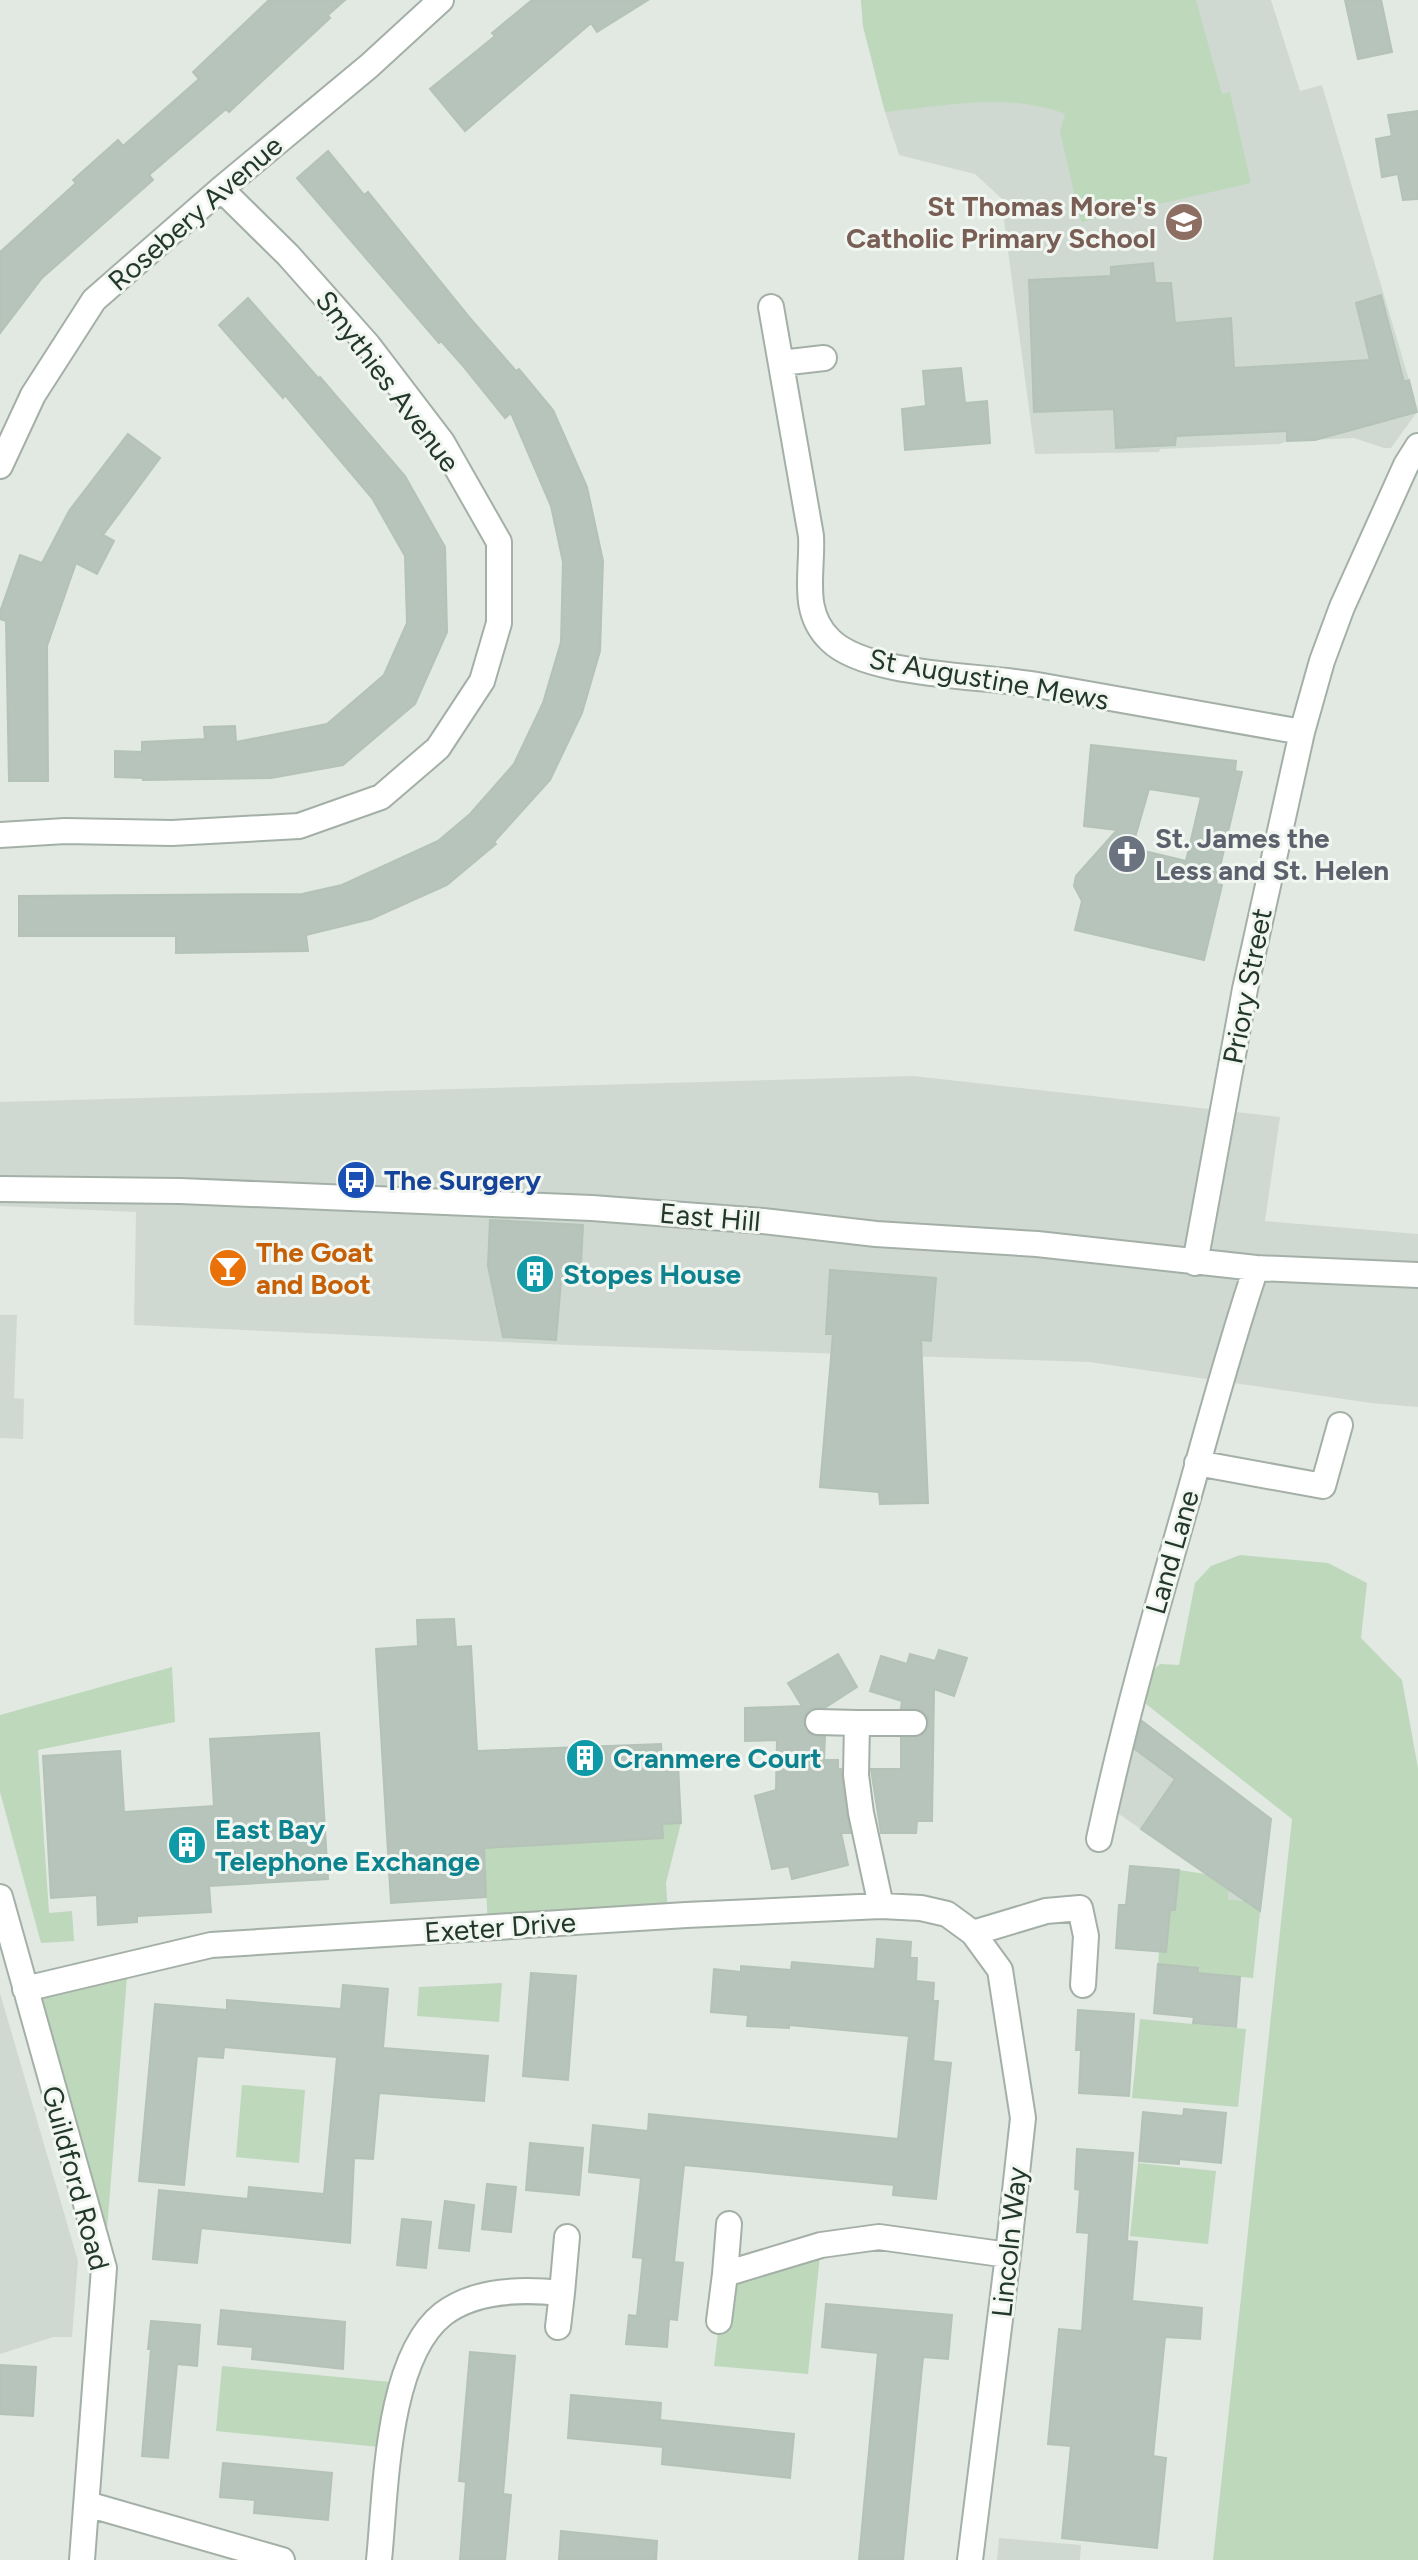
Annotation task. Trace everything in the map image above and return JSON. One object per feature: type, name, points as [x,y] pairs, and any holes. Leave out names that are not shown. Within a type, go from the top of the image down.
[{"type":"street","name":"Rosebery Avenue","points":[[0,466],[33,395],[94,300],[369,66],[441,0]]},
{"type":"street","name":"Smythies Avenue","points":[[0,835],[65,831],[172,833],[299,826],[381,797],[438,748],[482,681],[499,623],[499,542],[442,442],[368,345],[288,255],[221,189]]},
{"type":"street","name":"St Augustine Mews","points":[[771,307],[811,536],[810,609],[833,644],[862,660],[898,667],[1034,684],[1302,732]]},
{"type":"street","points":[[781,363],[824,358]]},
{"type":"street","name":"Priory Street","points":[[1195,1263],[1245,989],[1302,732],[1322,661],[1342,607],[1406,465],[1418,446]]},
{"type":"street","name":"East Hill","points":[[0,1189],[180,1191],[651,1212],[876,1234],[1037,1244],[1195,1263],[1418,1275]]},
{"type":"street","name":"Land Lane","points":[[1099,1839],[1115,1766],[1197,1463],[1256,1268]]},
{"type":"street","points":[[1197,1463],[1323,1486],[1340,1425]]},
{"type":"street","points":[[818,1722],[914,1723]]},
{"type":"street","points":[[857,1723],[857,1788],[881,1906]]},
{"type":"street","name":"Guildford Road","points":[[0,1897],[104,2268],[82,2560]]},
{"type":"street","name":"Exeter Drive","points":[[25,1989],[211,1945],[686,1915],[881,1906],[921,1908],[947,1914],[973,1933]]},
{"type":"street","points":[[973,1933],[1046,1911],[1080,1908],[1086,1936],[1083,1985]]},
{"type":"street","name":"Lincoln Way","points":[[970,2560],[1023,2118],[1000,1970],[973,1933]]},
{"type":"street","points":[[719,2321],[729,2224]]},
{"type":"street","points":[[558,2327],[567,2237]]},
{"type":"street","points":[[725,2274],[821,2245],[879,2237],[1008,2255]]},
{"type":"street","points":[[379,2560],[390,2448],[401,2383],[421,2340],[443,2314],[475,2299],[521,2289],[562,2293]]},
{"type":"street","points":[[87,2504],[282,2560]]},
{"type":"shaded area","name":"St Thomas More's Catholic Primary School","points":[[861,0],[1271,0],[1300,91],[1322,85],[1409,380],[1417,412],[1391,448],[1354,438],[1160,449],[1159,452],[1035,454],[1001,198],[975,174],[899,155],[863,26]]},
{"type":"shaded area","points":[[913,1076],[1280,1117],[1265,1221],[1418,1234],[1418,1407],[1371,1403],[1089,1362],[569,1345],[134,1325],[136,1212],[0,1206],[0,1102]]},
{"type":"shaded area","points":[[0,1315],[17,1315],[14,1398],[24,1399],[23,1439],[0,1438]]},
{"type":"shaded area","points":[[1135,1716],[1271,1819],[1261,1903],[1228,1899],[1229,1890],[1116,1812]]},
{"type":"shaded area","points":[[0,1993],[78,2261],[72,2337],[53,2337],[0,2354]]},
{"type":"shaded area","points":[[999,2538],[1081,2545],[1080,2560],[997,2560]]},
{"type":"green space","points":[[861,0],[1196,0],[1222,94],[1230,92],[1251,183],[1081,222],[1060,132],[1065,114],[1043,107],[999,102],[885,112],[863,26]]},
{"type":"green space","points":[[1240,1555],[1328,1563],[1367,1583],[1361,1638],[1402,1680],[1418,1768],[1418,2560],[1213,2560],[1292,1819],[1146,1704],[1150,1673],[1160,1664],[1179,1665],[1195,1583],[1211,1566]]},
{"type":"green space","points":[[172,1667],[175,1722],[38,1750],[49,1913],[72,1911],[74,1941],[41,1943],[0,1792],[0,1715]]},
{"type":"green space","points":[[681,1823],[666,1883],[668,1916],[488,1927],[484,1848],[663,1837],[662,1824]]},
{"type":"green space","points":[[1179,1870],[1205,1874],[1229,1890],[1228,1899],[1261,1903],[1253,1978],[1197,1973],[1197,1968],[1158,1964],[1159,1952],[1165,1952],[1170,1910],[1175,1910]]},
{"type":"green space","points":[[128,1964],[104,2268],[25,1989]]},
{"type":"green space","points":[[502,1983],[499,2022],[417,2016],[419,1987]]},
{"type":"green space","points":[[1140,2019],[1246,2029],[1238,2107],[1132,2098]]},
{"type":"green space","points":[[242,2085],[305,2090],[299,2163],[236,2157]]},
{"type":"green space","points":[[1138,2163],[1216,2171],[1208,2244],[1130,2236]]},
{"type":"green space","points":[[821,2245],[808,2374],[714,2366],[725,2274]]},
{"type":"green space","points":[[222,2366],[401,2383],[390,2448],[216,2431]]},
{"type":"building","points":[[269,0],[345,0],[328,15],[330,18],[229,112],[226,109],[149,175],[153,180],[42,278],[0,333],[0,252],[118,140],[123,146],[199,79],[193,72]]},
{"type":"building","points":[[532,0],[648,0],[597,32],[591,23],[465,131],[430,89],[495,36],[492,33]]},
{"type":"building","points":[[1345,0],[1381,0],[1392,52],[1358,59]]},
{"type":"building","points":[[1418,111],[1418,199],[1403,200],[1398,174],[1382,177],[1376,139],[1392,136],[1388,115]]},
{"type":"building","points":[[328,151],[364,195],[368,192],[469,317],[553,410],[587,487],[603,561],[600,651],[582,713],[550,780],[494,842],[496,844],[447,885],[371,919],[306,935],[308,951],[176,953],[176,936],[19,936],[19,896],[302,894],[342,885],[438,841],[470,814],[514,764],[543,703],[561,642],[563,562],[551,506],[511,413],[505,418],[464,367],[441,341],[439,343],[297,178]]},
{"type":"building","points":[[1153,263],[1155,283],[1171,283],[1175,323],[1231,318],[1234,368],[1370,360],[1356,303],[1381,295],[1404,382],[1409,380],[1417,412],[1315,440],[1287,441],[1287,431],[1176,436],[1175,445],[1116,448],[1114,409],[1034,412],[1029,280],[1111,276],[1111,267]]},
{"type":"building","points":[[248,298],[405,476],[445,547],[447,632],[415,704],[343,765],[271,778],[143,780],[115,777],[115,751],[142,752],[142,742],[205,739],[204,727],[235,726],[236,742],[327,724],[384,675],[407,623],[405,556],[372,498],[285,395],[283,398],[219,325]]},
{"type":"building","points":[[961,368],[965,403],[987,401],[990,443],[905,450],[902,409],[926,406],[923,371]]},
{"type":"building","points":[[128,434],[160,458],[103,535],[114,541],[97,574],[76,563],[47,646],[48,781],[9,781],[6,621],[0,619],[0,612],[20,555],[42,563],[69,511]]},
{"type":"building","name":"St. James the Less and St. Helen","points":[[1091,745],[1236,761],[1235,771],[1242,772],[1216,884],[1222,885],[1204,960],[1075,930],[1082,901],[1074,886],[1076,876],[1117,830],[1084,826]],"holes":[[[1149,789],[1201,797],[1186,861],[1132,848]]]},
{"type":"building","name":"Stopes House","points":[[490,1220],[583,1225],[580,1282],[561,1281],[556,1340],[503,1337],[488,1266]]},
{"type":"building","points":[[830,1270],[936,1278],[931,1341],[921,1340],[928,1503],[880,1504],[879,1492],[820,1487],[833,1334],[826,1334]]},
{"type":"building","name":"Cranmere Court","points":[[454,1619],[456,1647],[471,1646],[477,1751],[661,1744],[662,1766],[678,1765],[681,1823],[662,1824],[663,1838],[484,1848],[486,1897],[391,1903],[376,1649],[418,1646],[417,1620]]},
{"type":"building","points":[[939,1650],[967,1658],[954,1696],[934,1689],[932,1821],[917,1821],[916,1833],[881,1833],[871,1769],[901,1769],[901,1738],[921,1736],[929,1724],[921,1710],[901,1708],[902,1701],[870,1691],[881,1656],[907,1664],[910,1654],[935,1661]]},
{"type":"building","points":[[838,1654],[857,1687],[826,1707],[810,1709],[803,1722],[810,1734],[825,1737],[824,1760],[838,1760],[838,1769],[841,1769],[850,1833],[841,1833],[848,1865],[792,1879],[789,1866],[772,1869],[755,1796],[776,1790],[777,1740],[745,1741],[745,1708],[802,1706],[788,1683]]},
{"type":"building","points":[[1142,1721],[1271,1819],[1260,1911],[1141,1829],[1175,1779],[1135,1749]]},
{"type":"building","name":"East Bay Telephone Exchange","points":[[319,1733],[328,1879],[209,1886],[211,1912],[137,1916],[137,1922],[98,1925],[97,1895],[51,1898],[43,1756],[120,1751],[124,1812],[214,1806],[210,1739]]},
{"type":"building","points":[[1130,1866],[1179,1870],[1175,1910],[1170,1910],[1166,1952],[1116,1948],[1119,1905],[1126,1905]]},
{"type":"building","points":[[877,1939],[911,1942],[910,1958],[917,1958],[916,1981],[934,1983],[933,2001],[938,2001],[933,2061],[951,2063],[936,2199],[893,2195],[894,2185],[684,2165],[674,2262],[683,2263],[677,2320],[669,2319],[667,2347],[626,2344],[629,2315],[637,2316],[643,2258],[633,2257],[641,2178],[589,2172],[593,2125],[648,2131],[649,2114],[898,2139],[909,2036],[789,2025],[789,2028],[747,2026],[748,2015],[711,2012],[714,1969],[741,1972],[741,1966],[791,1970],[792,1962],[875,1969]]},
{"type":"building","points":[[1158,1964],[1198,1968],[1197,1973],[1240,1977],[1236,2027],[1193,2023],[1194,2017],[1154,2013]]},
{"type":"building","points":[[531,1973],[576,1976],[568,2080],[523,2076]]},
{"type":"building","points":[[343,1985],[388,1989],[383,2048],[488,2056],[484,2101],[379,2093],[373,2159],[354,2158],[350,2243],[201,2228],[197,2263],[153,2259],[159,2190],[248,2199],[249,2187],[324,2194],[337,2057],[224,2047],[223,2058],[197,2056],[184,2185],[139,2181],[155,2004],[227,2010],[227,2000],[341,2009]]},
{"type":"building","points":[[1078,2010],[1134,2014],[1129,2096],[1079,2093],[1081,2050],[1076,2050]]},
{"type":"building","points":[[1184,2109],[1226,2113],[1221,2163],[1179,2159],[1179,2164],[1139,2161],[1143,2112],[1183,2116]]},
{"type":"building","points":[[530,2143],[583,2148],[579,2195],[526,2190]]},
{"type":"building","points":[[1077,2149],[1133,2153],[1127,2241],[1137,2242],[1132,2301],[1202,2308],[1200,2339],[1165,2337],[1153,2456],[1166,2458],[1157,2548],[1062,2538],[1071,2446],[1048,2444],[1059,2329],[1082,2331],[1089,2233],[1077,2232],[1080,2190],[1075,2189]]},
{"type":"building","points":[[487,2184],[516,2187],[511,2232],[482,2229]]},
{"type":"building","points":[[445,2201],[474,2205],[469,2251],[439,2248]]},
{"type":"building","points":[[402,2219],[431,2222],[426,2268],[397,2265]]},
{"type":"building","points":[[826,2304],[952,2315],[948,2359],[923,2357],[903,2560],[859,2560],[878,2353],[822,2347]]},
{"type":"building","points":[[221,2310],[345,2322],[343,2369],[252,2359],[253,2347],[218,2344]]},
{"type":"building","points":[[151,2321],[200,2325],[197,2366],[177,2364],[168,2458],[142,2456]]},
{"type":"building","points":[[470,2352],[515,2356],[503,2494],[511,2495],[505,2560],[460,2560],[466,2482],[459,2481]]},
{"type":"building","points":[[0,2365],[36,2367],[33,2416],[0,2414]]},
{"type":"building","points":[[571,2395],[661,2403],[660,2420],[794,2434],[790,2478],[662,2464],[663,2447],[568,2438]]},
{"type":"building","points":[[223,2463],[332,2473],[328,2520],[254,2513],[255,2500],[220,2497]]},
{"type":"building","points":[[561,2531],[657,2541],[656,2560],[559,2560]]},
{"type":"place","name":"St Thomas More's Catholic Primary School","points":[[1184,222]]},
{"type":"place","name":"St. James the Less and St. Helen","points":[[1127,854]]},
{"type":"place","name":"The Surgery","points":[[356,1180]]},
{"type":"place","name":"The Goat and Boot","points":[[228,1268]]},
{"type":"place","name":"Stopes House","points":[[535,1274]]},
{"type":"place","name":"Cranmere Court","points":[[585,1758]]},
{"type":"place","name":"East Bay Telephone Exchange","points":[[187,1845]]}]
